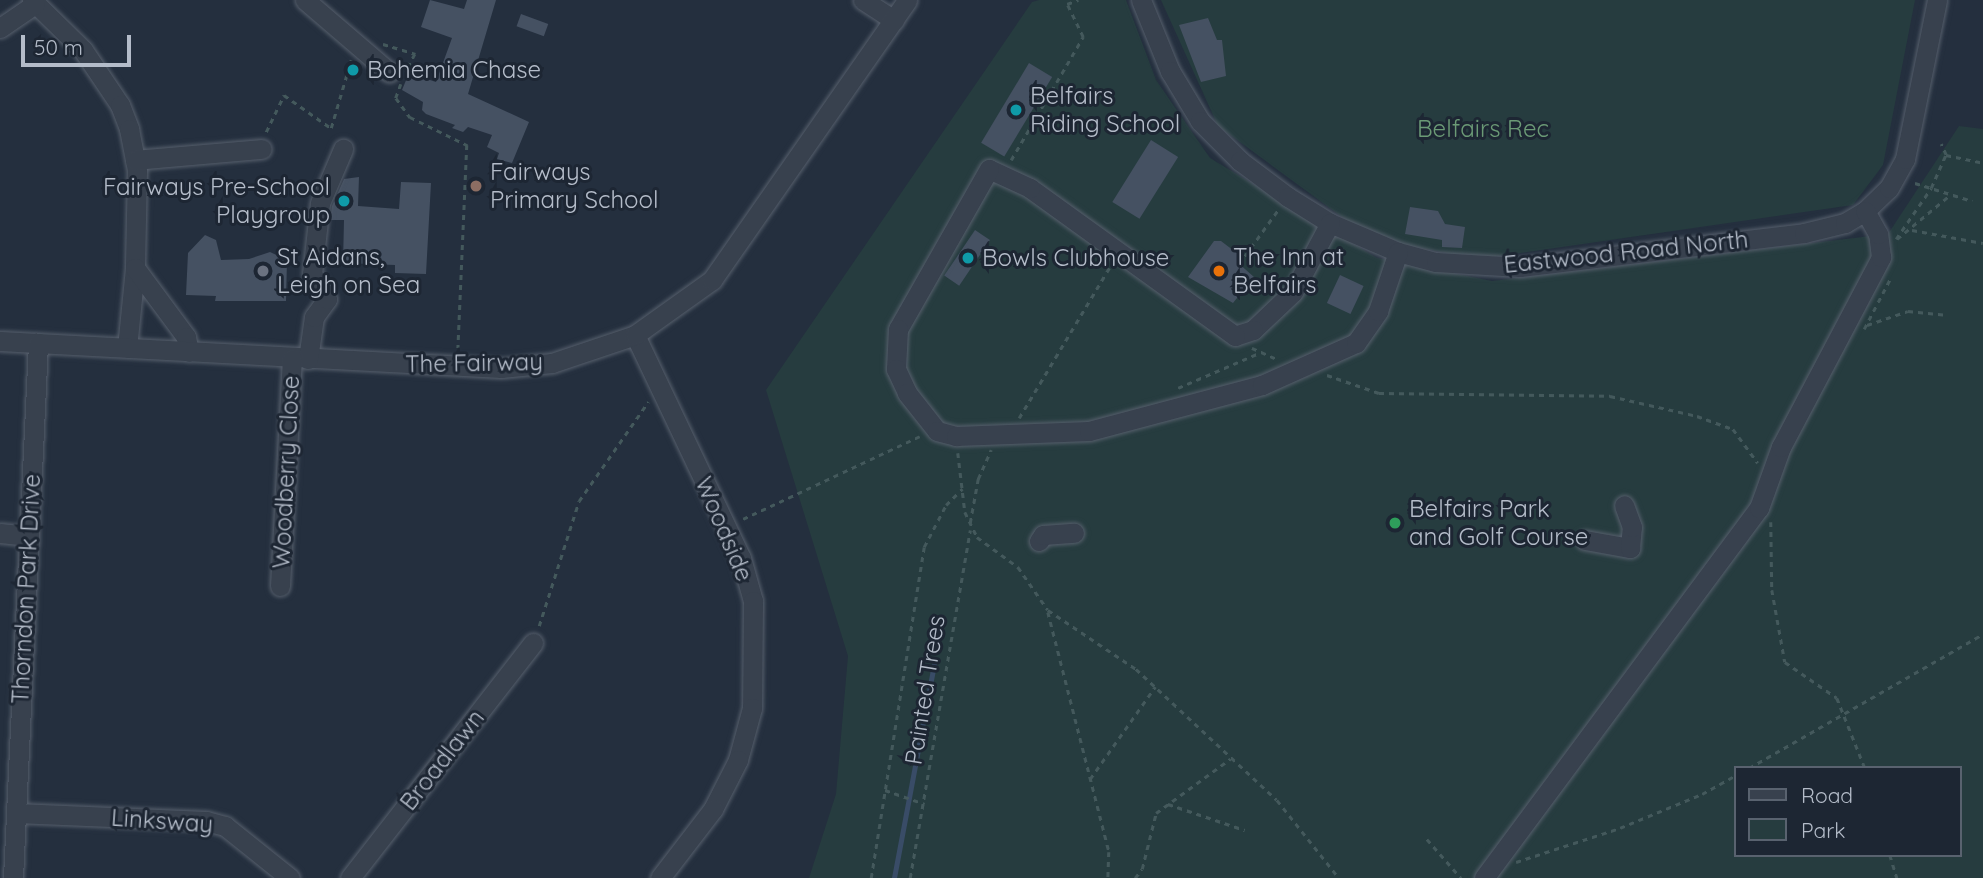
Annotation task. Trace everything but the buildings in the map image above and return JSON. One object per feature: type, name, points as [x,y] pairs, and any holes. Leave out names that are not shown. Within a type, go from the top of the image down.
[{"type":"street","points":[[305,0],[389,72]]},
{"type":"street","points":[[863,0],[894,20]]},
{"type":"street","name":"The Fairway","points":[[0,341],[501,368],[552,363],[635,335],[712,281],[907,0]]},
{"type":"street","name":"Eastwood Road North","points":[[1141,0],[1170,71],[1200,121],[1240,161],[1288,197],[1330,223],[1398,252],[1436,262],[1520,267],[1804,233],[1845,223],[1865,211],[1889,188],[1905,159],[1937,0]]},
{"type":"street","points":[[0,29],[34,2],[83,50],[120,105],[135,160],[135,268],[127,348]]},
{"type":"street","points":[[135,160],[230,162],[262,149]]},
{"type":"street","name":"Woodberry Close","points":[[280,586],[300,358],[314,317],[327,299],[312,274],[318,214],[343,149]]},
{"type":"street","points":[[1330,223],[1293,292],[1253,330],[1235,336],[1030,188],[989,169],[898,329],[896,369],[907,393],[947,433],[1089,431],[1262,385],[1356,343],[1378,311],[1398,252]]},
{"type":"street","points":[[1484,878],[1759,509],[1781,447],[1816,375],[1852,319],[1881,257],[1878,234],[1865,211]]},
{"type":"street","points":[[135,268],[186,337],[189,352]]},
{"type":"street","name":"Woodside","points":[[635,335],[726,527],[753,601],[752,708],[738,760],[713,809],[660,878]]},
{"type":"street","name":"Thorndon Park Drive","points":[[13,878],[38,343]]},
{"type":"street","points":[[1585,540],[1630,548],[1632,527],[1624,505]]},
{"type":"street","points":[[0,533],[29,536]]},
{"type":"street","points":[[1039,541],[1043,535],[1074,533]]},
{"type":"street","name":"Broadlawn","points":[[350,878],[533,643]]},
{"type":"street","points":[[0,722],[20,723]]},
{"type":"street","name":"Linksway","points":[[16,813],[206,821],[225,826],[290,878]]},
{"type":"path","points":[[1002,175],[1083,37],[1067,4],[1078,0]]},
{"type":"path","points":[[262,149],[265,133],[284,95],[331,128],[356,41]]},
{"type":"path","points":[[441,132],[467,145],[458,348]]},
{"type":"path","points":[[1941,144],[1946,155],[1931,188],[1896,239],[1912,230],[1951,195]]},
{"type":"path","points":[[1946,155],[1983,163]]},
{"type":"path","points":[[1915,183],[1972,201]]},
{"type":"path","points":[[1239,264],[1288,197]]},
{"type":"path","points":[[1912,230],[1983,243]]},
{"type":"path","name":"Painted Trees","points":[[910,878],[925,804],[972,507],[1002,433],[1119,252]]},
{"type":"path","points":[[1867,325],[1908,311],[1948,315]]},
{"type":"path","points":[[1235,336],[1259,354],[1379,393],[1610,396],[1697,416],[1733,429],[1769,486]]},
{"type":"path","points":[[533,643],[579,501],[659,386]]},
{"type":"path","points":[[726,527],[903,442],[947,433],[970,527],[1017,567],[1048,610],[1155,687],[1277,800],[1339,878]]},
{"type":"path","points":[[871,878],[924,547],[946,505],[962,489]]},
{"type":"path","points":[[1772,513],[1772,590],[1785,662],[1837,698],[1846,713],[1864,766]]},
{"type":"path","points":[[1048,610],[1109,852],[1108,878]]},
{"type":"path","points":[[1753,766],[1983,634]]},
{"type":"path","points":[[1090,779],[1155,687]]},
{"type":"path","points":[[1135,878],[1142,869],[1156,813],[1231,758]]},
{"type":"path","points":[[1506,865],[1620,828],[1702,794],[1734,776]]},
{"type":"path","points":[[885,790],[925,804]]},
{"type":"path","points":[[1168,804],[1245,830]]},
{"type":"path","points":[[1427,839],[1461,878]]},
{"type":"path","points":[[1891,857],[1897,878]]},
{"type":"green space","name":"Belfairs Park and Golf Course","points":[[1039,0],[1126,0],[1156,80],[1210,158],[1377,258],[1492,281],[1888,234],[1959,126],[1983,129],[1983,878],[809,878],[836,794],[848,656],[766,390],[1032,2]]},
{"type":"green space","name":"Belfairs Rec","points":[[1161,0],[1915,0],[1883,165],[1853,205],[1479,259],[1372,239],[1218,126]]},
{"type":"waterway","points":[[894,878],[934,665]]},
{"type":"place","name":"Bohemia Chase","points":[[353,70]]},
{"type":"place","name":"Belfairs Riding School","points":[[1016,110]]},
{"type":"place","name":"Fairways Primary School","points":[[476,186]]},
{"type":"place","name":"Fairways Pre-School Playgroup","points":[[344,201]]},
{"type":"place","name":"Bowls Clubhouse","points":[[968,258]]},
{"type":"place","name":"St Aidans, Leigh on Sea","points":[[263,271]]},
{"type":"place","name":"The Inn at Belfairs","points":[[1219,271]]},
{"type":"place","name":"Belfairs Park and Golf Course","points":[[1395,523]]}]
